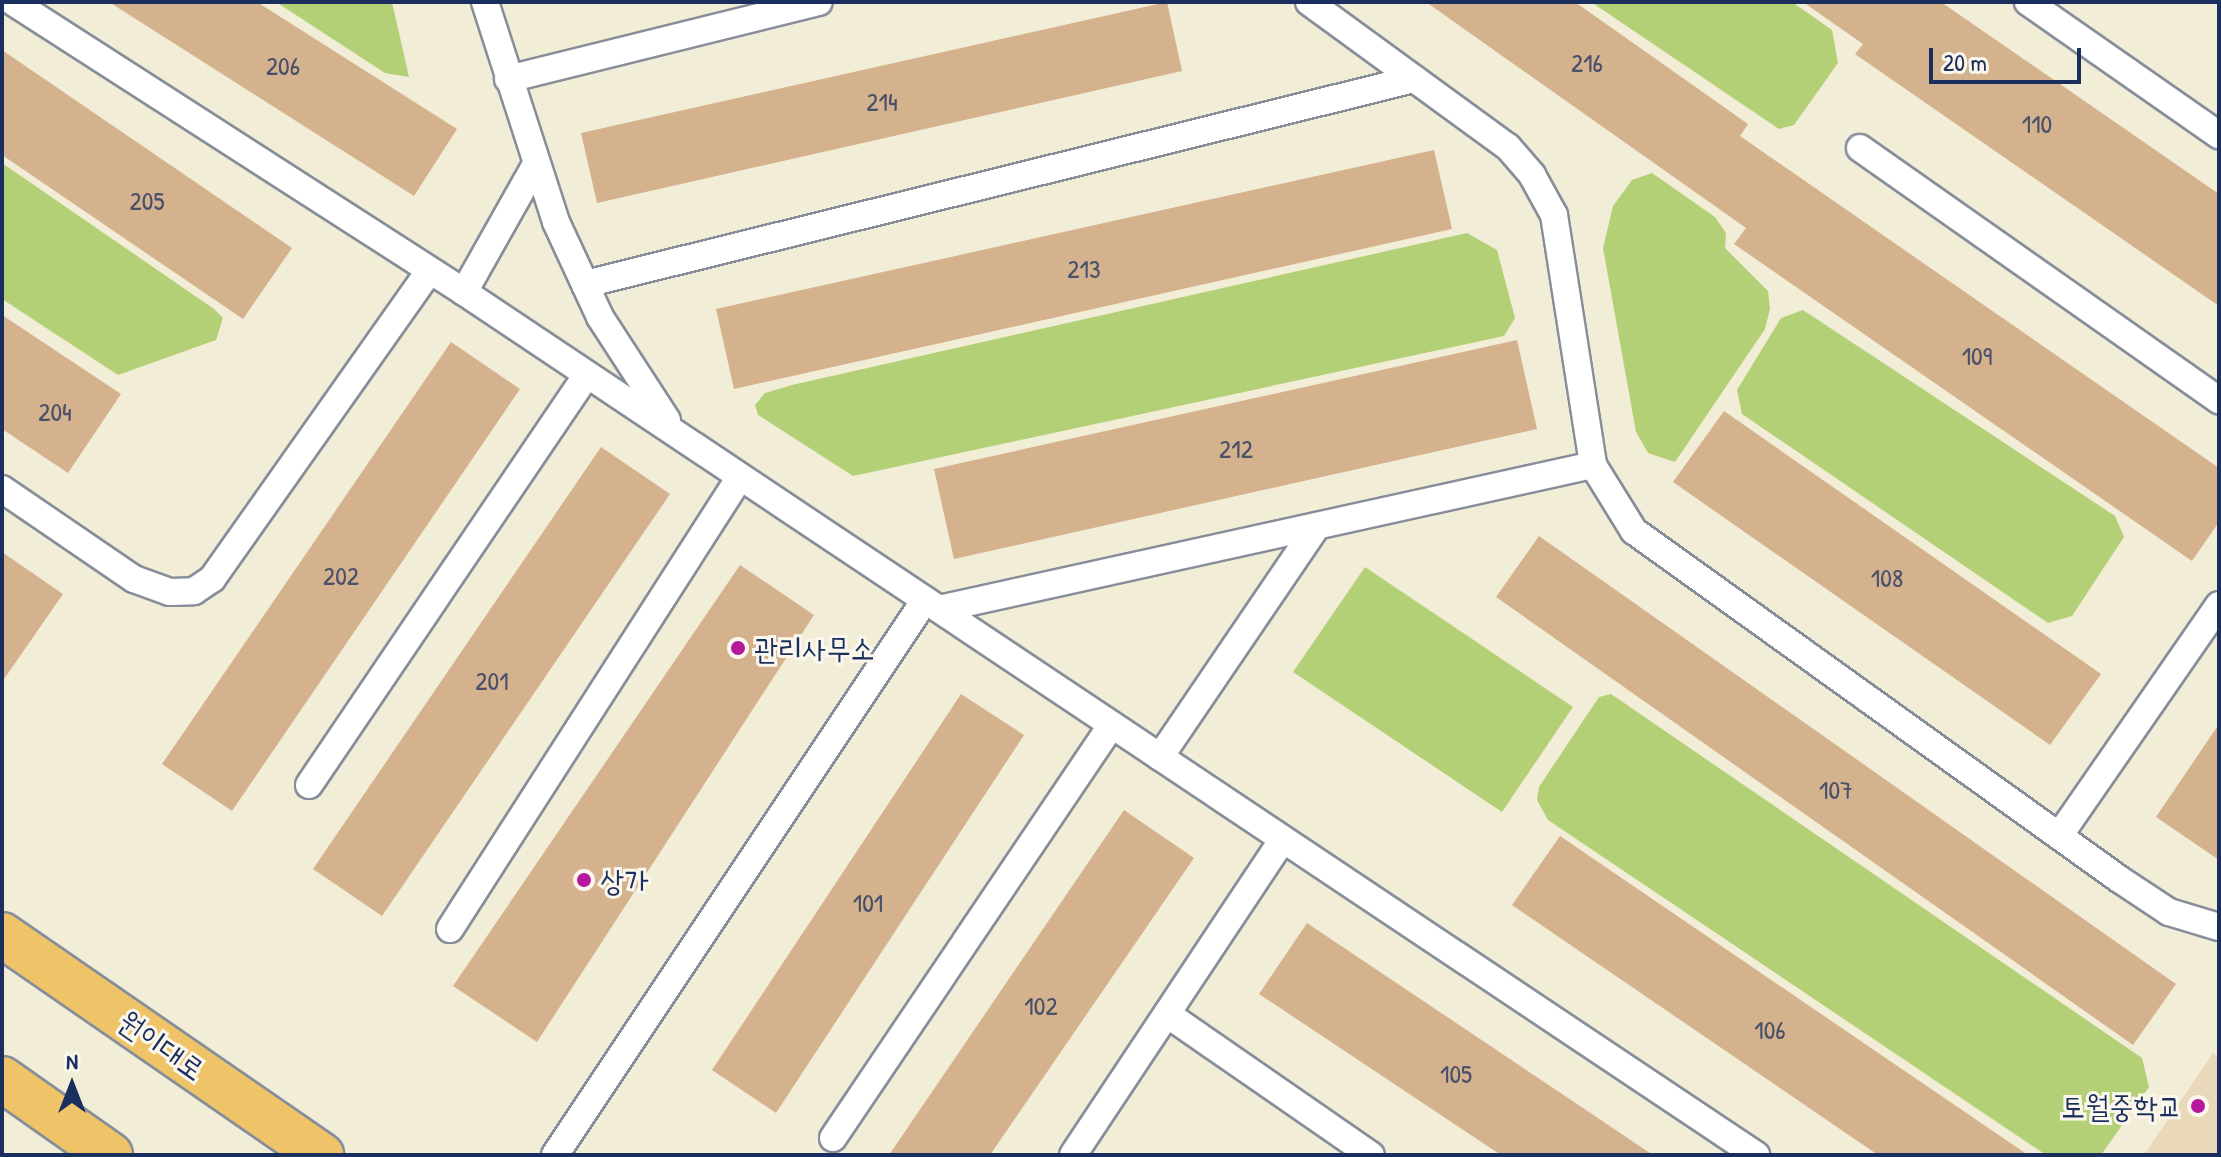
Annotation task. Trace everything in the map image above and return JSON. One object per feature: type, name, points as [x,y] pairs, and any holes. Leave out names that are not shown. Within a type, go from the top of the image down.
[{"type":"main road","name":"원이대로","points":[[2,935],[321,1155]]},
{"type":"main road","points":[[2,1079],[110,1155]]},
{"type":"lane","points":[[13,2],[464,292],[1756,1155]]},
{"type":"lane","points":[[485,2],[534,168],[585,284],[625,363],[682,439]]},
{"type":"lane","points":[[508,79],[819,2]]},
{"type":"lane","points":[[1309,2],[1508,147],[1554,215],[1593,465],[1634,531],[2169,912],[2219,927]]},
{"type":"lane","points":[[2028,2],[2219,135]]},
{"type":"lane","points":[[585,284],[1414,79]]},
{"type":"lane","points":[[1860,148],[2219,400]]},
{"type":"lane","points":[[464,292],[534,168]]},
{"type":"lane","points":[[2,489],[134,579],[170,592],[194,591],[212,579],[429,271]]},
{"type":"lane","points":[[309,785],[586,376]]},
{"type":"lane","points":[[555,1155],[932,605],[1317,526],[1593,465]]},
{"type":"lane","points":[[450,929],[740,477]]},
{"type":"lane","points":[[1160,757],[1317,526]]},
{"type":"lane","points":[[2059,836],[2219,605]]},
{"type":"lane","points":[[833,1138],[1112,725]]},
{"type":"lane","points":[[1073,1155],[1283,839]]},
{"type":"lane","points":[[1167,1014],[1371,1155]]},
{"type":"shaded area","name":"토월중학교","points":[[2213,1053],[2219,1058],[2219,1155],[2144,1155]]},
{"type":"green space","points":[[276,2],[392,2],[409,77],[385,73]]},
{"type":"green space","points":[[1591,2],[1792,2],[1832,30],[1838,63],[1794,125],[1779,129]]},
{"type":"green space","points":[[2,163],[214,309],[223,318],[216,340],[118,375],[2,299]]},
{"type":"green space","points":[[1652,173],[1715,217],[1726,233],[1725,248],[1768,291],[1770,309],[1765,329],[1675,462],[1648,453],[1636,432],[1603,248],[1613,206],[1632,180]]},
{"type":"green space","points":[[1467,233],[1497,250],[1515,318],[1504,336],[853,476],[758,415],[755,405],[765,393],[792,385]]},
{"type":"green space","points":[[1803,310],[2115,516],[2124,537],[2072,616],[2048,623],[1742,414],[1737,390],[1781,318]]},
{"type":"green space","points":[[1365,567],[1573,707],[1502,812],[1293,672]]},
{"type":"green space","points":[[1611,694],[2142,1058],[2149,1087],[2101,1155],[2046,1155],[1548,820],[1537,800],[1539,787],[1599,697]]},
{"type":"building","points":[[109,2],[257,2],[457,129],[414,196]]},
{"type":"building","points":[[1167,2],[1182,71],[597,203],[581,133]]},
{"type":"building","points":[[1426,2],[1575,2],[1748,124],[1740,136],[2219,468],[2219,522],[2192,561],[1734,244],[1746,228]]},
{"type":"building","points":[[1803,2],[1941,2],[2219,194],[2219,306],[1855,54],[1863,44]]},
{"type":"building","points":[[2,50],[292,248],[243,319],[2,155]]},
{"type":"building","points":[[1434,150],[1452,229],[734,389],[716,309]]},
{"type":"building","points":[[2,315],[121,394],[68,473],[2,429]]},
{"type":"building","points":[[1517,340],[1537,429],[954,559],[934,469]]},
{"type":"building","points":[[451,342],[520,389],[232,811],[162,764]]},
{"type":"building","points":[[1724,411],[2101,674],[2050,745],[1673,482]]},
{"type":"building","points":[[601,447],[670,494],[382,916],[313,869]]},
{"type":"building","points":[[1539,536],[2176,984],[2133,1045],[1496,597]]},
{"type":"building","points":[[2,552],[63,594],[2,682]]},
{"type":"building","name":"상가","points":[[740,565],[814,615],[537,1042],[453,986]]},
{"type":"building","points":[[961,694],[1024,735],[776,1113],[712,1070]]},
{"type":"building","points":[[2219,724],[2219,860],[2156,817]]},
{"type":"building","points":[[1124,810],[1194,858],[990,1155],[889,1155]]},
{"type":"building","points":[[1560,836],[2028,1155],[1878,1155],[1512,905]]},
{"type":"building","points":[[1307,923],[1653,1155],[1501,1155],[1259,994]]},
{"type":"place","name":"관리사무소","points":[[738,648]]},
{"type":"place","name":"상가","points":[[584,880]]},
{"type":"place","name":"토월중학교","points":[[2198,1106]]}]
